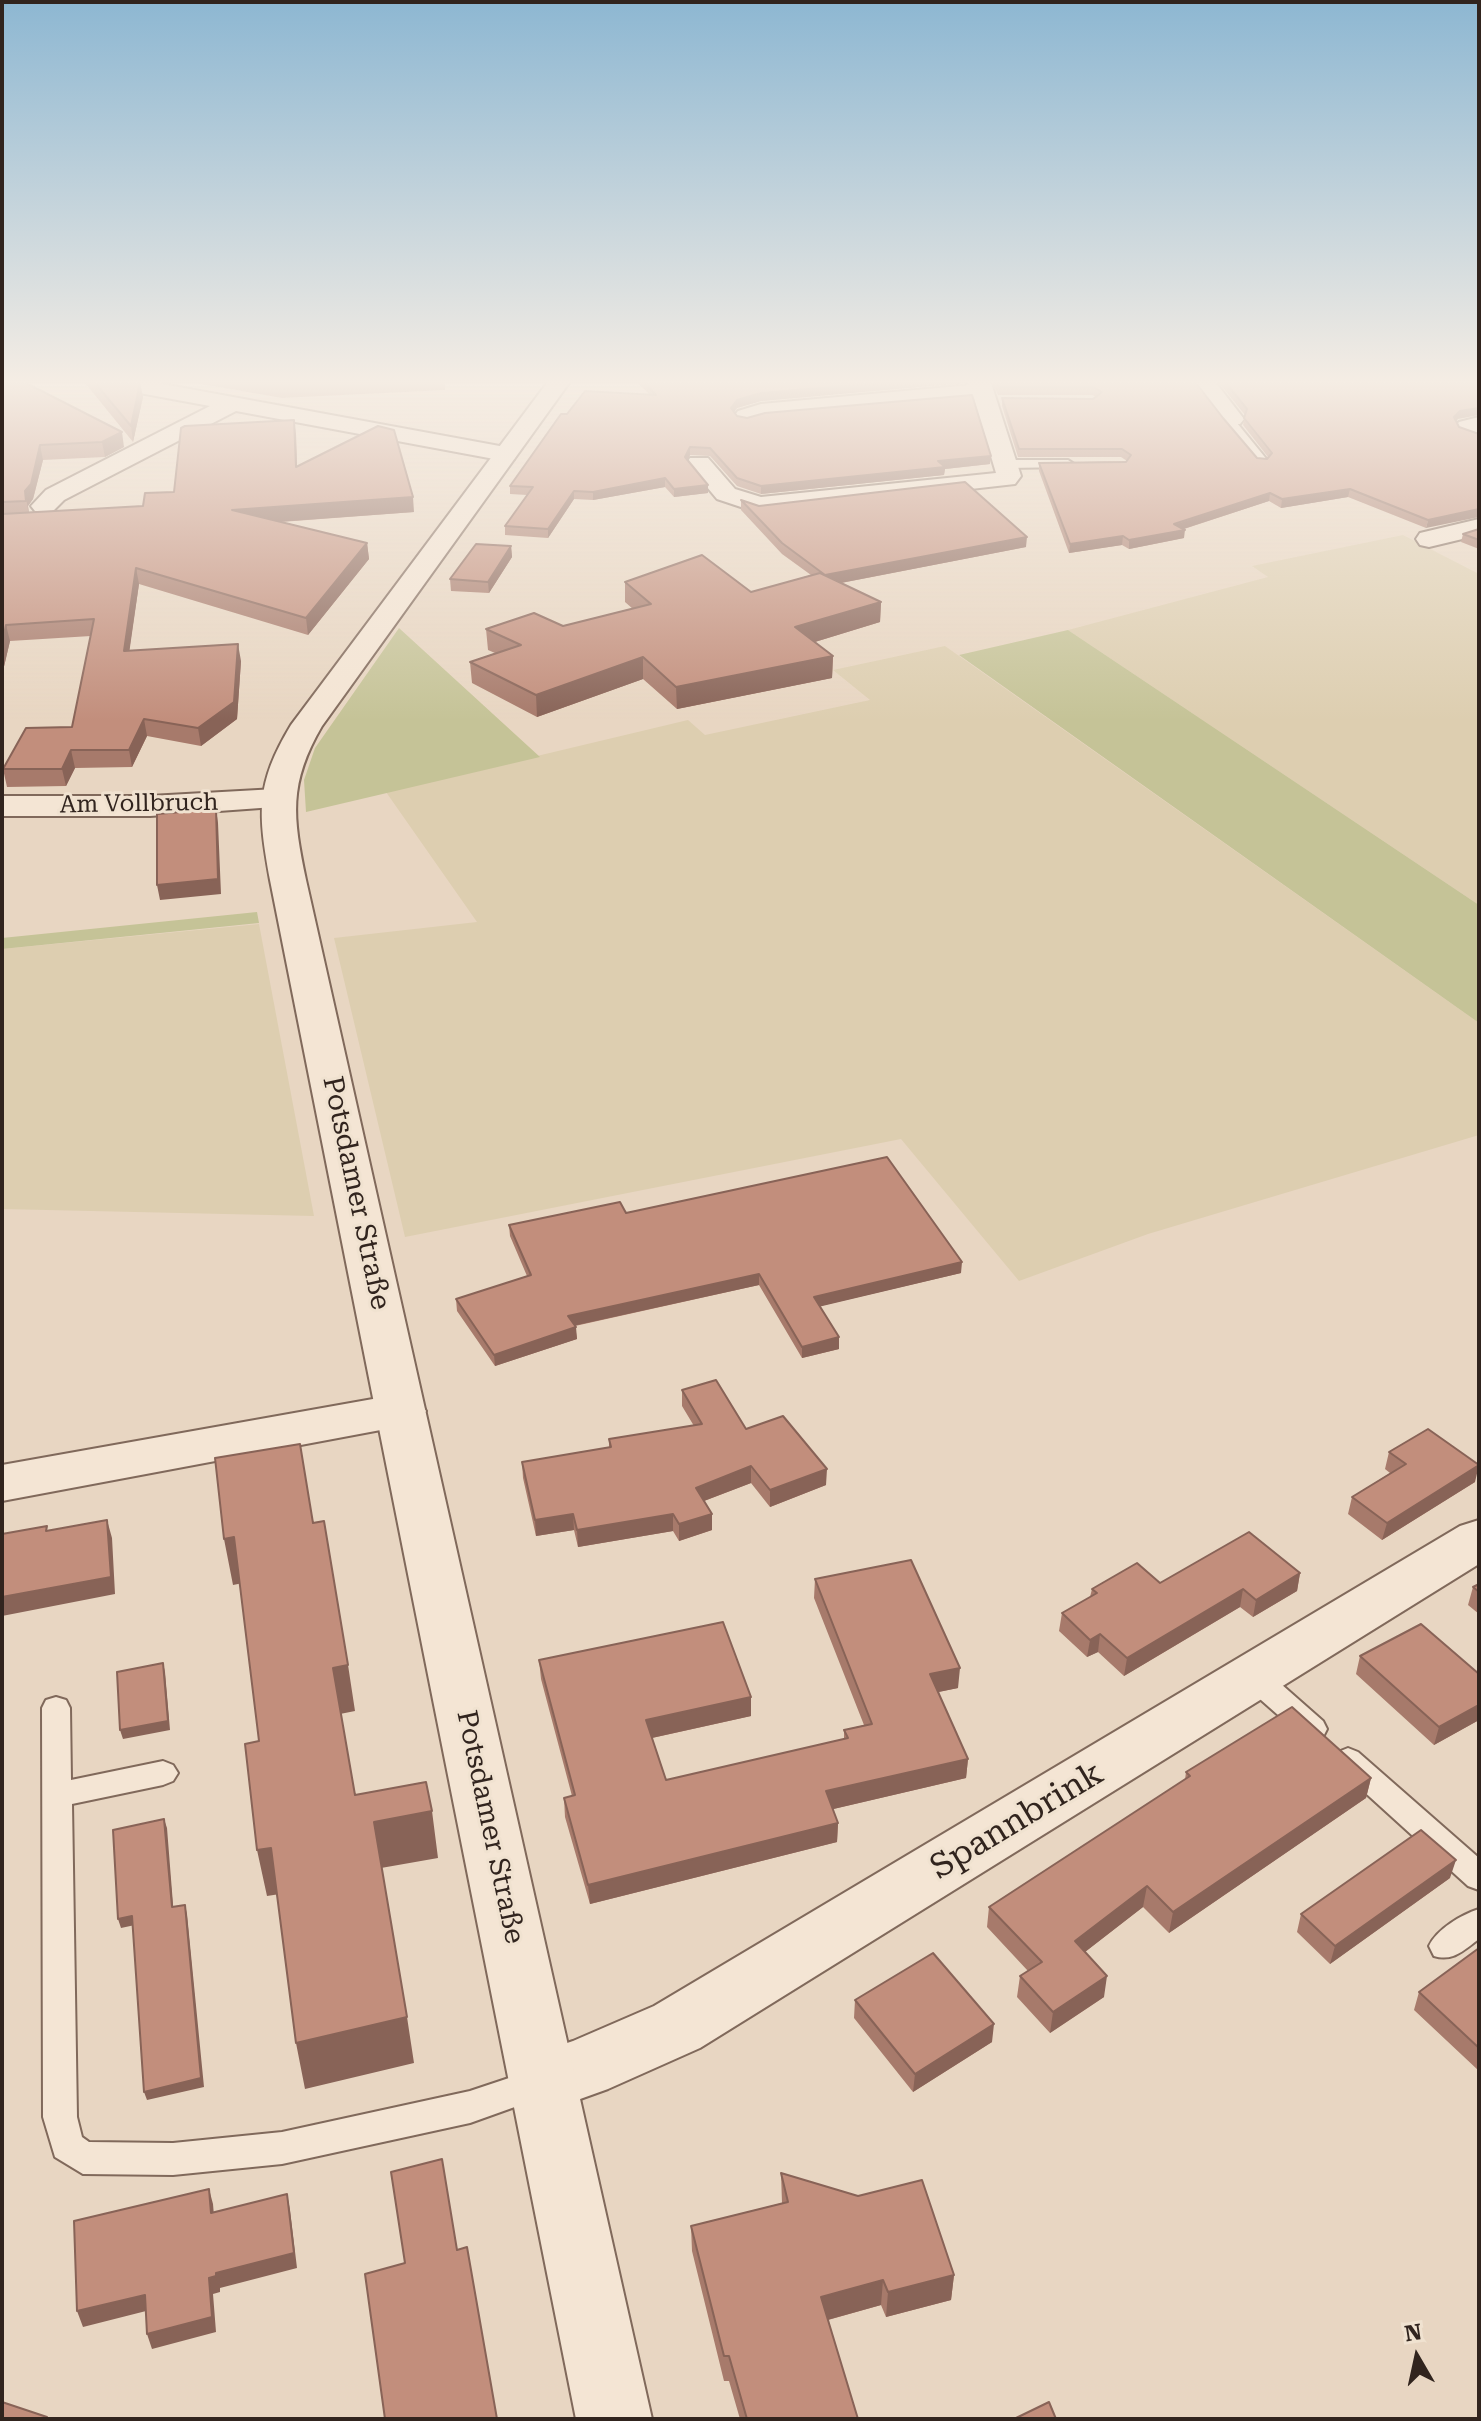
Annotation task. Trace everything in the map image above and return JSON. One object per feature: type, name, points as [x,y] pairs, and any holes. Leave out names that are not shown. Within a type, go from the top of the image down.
[{"type":"street","points":[[44,506],[54,496]]},
{"type":"street","name":"Potsdamer Straße","points":[[474,496],[307,725],[282,771],[276,799],[288,880],[614,2419]]},
{"type":"street","points":[[732,496],[759,505],[825,496]]},
{"type":"street","points":[[1429,539],[1479,527]]},
{"type":"street","name":"Am Vollbruch","points":[[2,806],[150,806],[276,799]]},
{"type":"street","points":[[2,1483],[401,1411]]},
{"type":"street","name":"Spannbrink","points":[[544,2081],[584,2068],[677,2027],[1479,1539]]},
{"type":"lane","points":[[1254,1677],[1479,1877]]},
{"type":"lane","points":[[56,1708],[60,2117],[67,2146],[83,2158],[173,2159],[282,2148],[470,2107],[544,2081]]},
{"type":"lane","points":[[56,1795],[163,1773]]},
{"type":"lane","points":[[1445,1946],[1479,1922]]},
{"type":"shaded area","points":[[1403,535],[1479,574],[1479,905],[1068,630],[1268,577],[1252,566]]},
{"type":"shaded area","points":[[399,628],[540,757],[306,812],[304,780],[315,748]]},
{"type":"shaded area","points":[[1068,630],[1479,905],[1479,1023],[959,655]]},
{"type":"shaded area","points":[[945,646],[1479,1023],[1479,1135],[1148,1234],[1019,1281],[901,1139],[405,1237],[334,938],[477,922],[386,792],[688,720],[705,735],[870,700],[833,670]]},
{"type":"shaded area","points":[[257,912],[259,923],[2,949],[2,938]]},
{"type":"shaded area","points":[[259,924],[314,1216],[2,1209],[2,949]]},
{"type":"building","points":[[2,496],[25,496],[26,501],[2,502]]},
{"type":"building","points":[[145,496],[413,497],[232,510],[367,543],[306,618],[136,568],[124,651],[238,644],[234,702],[198,728],[144,719],[129,750],[71,750],[62,769],[3,769],[26,728],[72,727],[94,619],[6,625],[2,644],[2,514],[143,506]]},
{"type":"building","points":[[527,496],[571,496],[548,529],[505,526]]},
{"type":"building","points":[[845,496],[981,496],[1027,537],[825,575],[782,543],[741,500],[759,506]]},
{"type":"building","points":[[1052,496],[1261,496],[1174,524],[1185,530],[1129,540],[1123,536],[1070,544]]},
{"type":"building","points":[[1276,496],[1303,496],[1282,499]]},
{"type":"building","points":[[1368,496],[1479,496],[1479,509],[1428,520]]},
{"type":"building","points":[[1479,529],[1479,540],[1463,534]]},
{"type":"building","points":[[476,544],[511,546],[488,582],[450,579]]},
{"type":"building","points":[[702,555],[751,592],[820,573],[881,602],[795,627],[833,656],[676,687],[643,657],[536,695],[470,662],[521,645],[486,629],[534,613],[563,626],[651,604],[625,582]]},
{"type":"building","points":[[216,809],[218,879],[157,885],[157,814]]},
{"type":"building","points":[[887,1157],[962,1262],[814,1297],[839,1337],[802,1347],[759,1274],[568,1316],[576,1327],[494,1355],[456,1299],[531,1275],[509,1225],[620,1202],[626,1213]]},
{"type":"building","points":[[716,1380],[746,1429],[783,1416],[827,1469],[770,1490],[751,1466],[696,1488],[712,1514],[679,1524],[673,1514],[577,1530],[573,1514],[535,1520],[522,1462],[611,1447],[609,1439],[702,1424],[682,1390]]},
{"type":"building","points":[[1428,1429],[1479,1465],[1387,1523],[1352,1497],[1406,1464],[1389,1452]]},
{"type":"building","points":[[300,1444],[313,1523],[324,1521],[348,1665],[333,1668],[355,1795],[426,1782],[432,1811],[374,1822],[407,2017],[296,2043],[271,1848],[257,1850],[245,1744],[259,1741],[234,1537],[224,1539],[215,1458]]},
{"type":"building","points":[[107,1520],[111,1577],[2,1597],[2,1534],[47,1526],[46,1531]]},
{"type":"building","points":[[1249,1532],[1300,1573],[1256,1600],[1243,1589],[1127,1658],[1100,1634],[1090,1640],[1062,1613],[1097,1593],[1092,1589],[1137,1563],[1160,1583]]},
{"type":"building","points":[[911,1560],[960,1668],[930,1674],[968,1759],[826,1791],[838,1823],[588,1885],[564,1798],[575,1795],[539,1660],[723,1622],[751,1697],[646,1720],[666,1780],[848,1738],[844,1730],[872,1724],[815,1579]]},
{"type":"building","points":[[1421,1624],[1479,1674],[1479,1705],[1439,1727],[1360,1656]]},
{"type":"building","points":[[163,1663],[168,1721],[120,1730],[117,1672]]},
{"type":"building","points":[[1292,1707],[1371,1778],[1173,1912],[1147,1886],[1075,1941],[1107,1976],[1053,2012],[1020,1976],[1042,1962],[989,1907],[1190,1776],[1186,1772]]},
{"type":"building","points":[[164,1819],[172,1907],[185,1905],[201,2078],[144,2092],[132,1916],[118,1919],[113,1830]]},
{"type":"building","points":[[1421,1830],[1456,1860],[1335,1946],[1301,1914]]},
{"type":"building","points":[[1479,1948],[1479,2048],[1419,1992]]},
{"type":"building","points":[[933,1953],[994,2024],[915,2074],[855,2000]]},
{"type":"building","points":[[442,2159],[457,2250],[467,2247],[497,2419],[385,2419],[365,2274],[405,2263],[391,2172]]},
{"type":"building","points":[[781,2173],[858,2196],[922,2180],[954,2275],[888,2292],[883,2280],[821,2297],[858,2419],[747,2419],[729,2356],[724,2356],[691,2226],[788,2202]]},
{"type":"building","points":[[209,2189],[211,2213],[287,2194],[294,2253],[216,2273],[216,2276],[209,2278],[212,2317],[147,2334],[145,2295],[77,2311],[74,2221]]},
{"type":"building","points":[[2,2402],[47,2417],[2,2419]]},
{"type":"building","points":[[1049,2402],[1056,2419],[1014,2419]]}]
